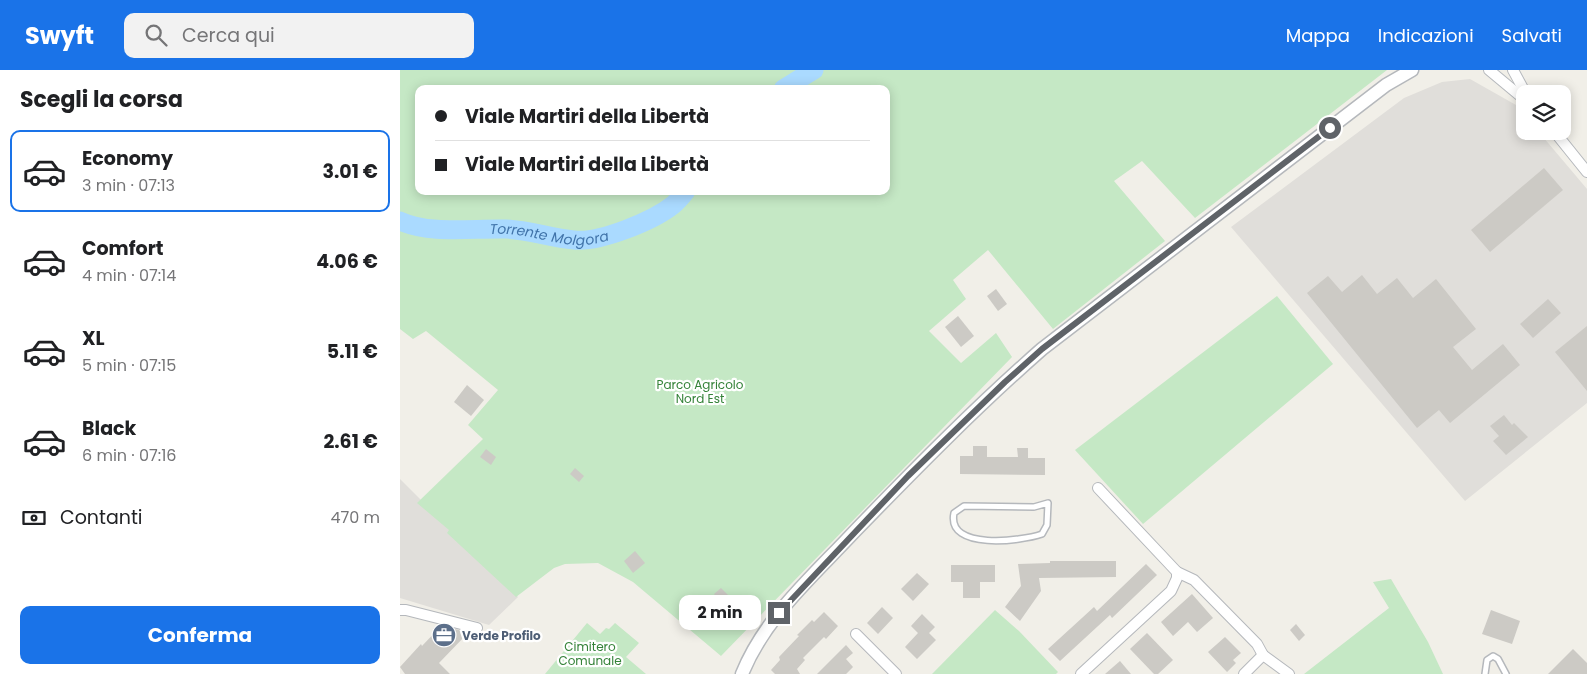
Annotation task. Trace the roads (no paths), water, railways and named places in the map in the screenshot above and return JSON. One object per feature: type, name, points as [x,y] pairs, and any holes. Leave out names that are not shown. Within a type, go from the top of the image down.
[{"type":"street","points":[[742,674],[763,634],[790,599],[908,476],[1008,379],[1064,332],[1331,127],[1386,85],[1412,70]]},
{"type":"street","points":[[1489,70],[1516,92]]},
{"type":"street","points":[[1513,70],[1521,85]]},
{"type":"street","points":[[1561,140],[1587,172]]},
{"type":"street","points":[[1098,488],[1176,572],[1194,580],[1258,644],[1263,655],[1289,674]]},
{"type":"street","points":[[1082,674],[1172,591],[1177,578],[1176,572]]},
{"type":"street","points":[[400,610],[477,628]]},
{"type":"street","points":[[856,634],[896,674]]},
{"type":"street","points":[[1244,674],[1263,655]]},
{"type":"lane","points":[[1048,503],[1047,525],[1042,534],[1008,541],[970,539],[960,532],[953,517],[954,513],[964,506],[1034,507],[1048,503]]},
{"type":"lane","points":[[1485,674],[1487,660],[1493,656],[1502,665],[1506,674]]},
{"type":"waterway","name":"Torrente Molgora","points":[[790,85],[814,70]]},
{"type":"waterway","name":"Torrente Molgora","points":[[400,221],[425,228],[452,230],[506,229],[565,239],[585,240],[625,230],[653,218],[673,205],[682,195]]},
{"type":"place","name":"Verde Profilo","points":[[444,635]]},
{"type":"park label","name":"Parco Agricolo Nord Est","points":[[700,391]]},
{"type":"park label","name":"Cimitero Comunale","points":[[590,653]]}]
